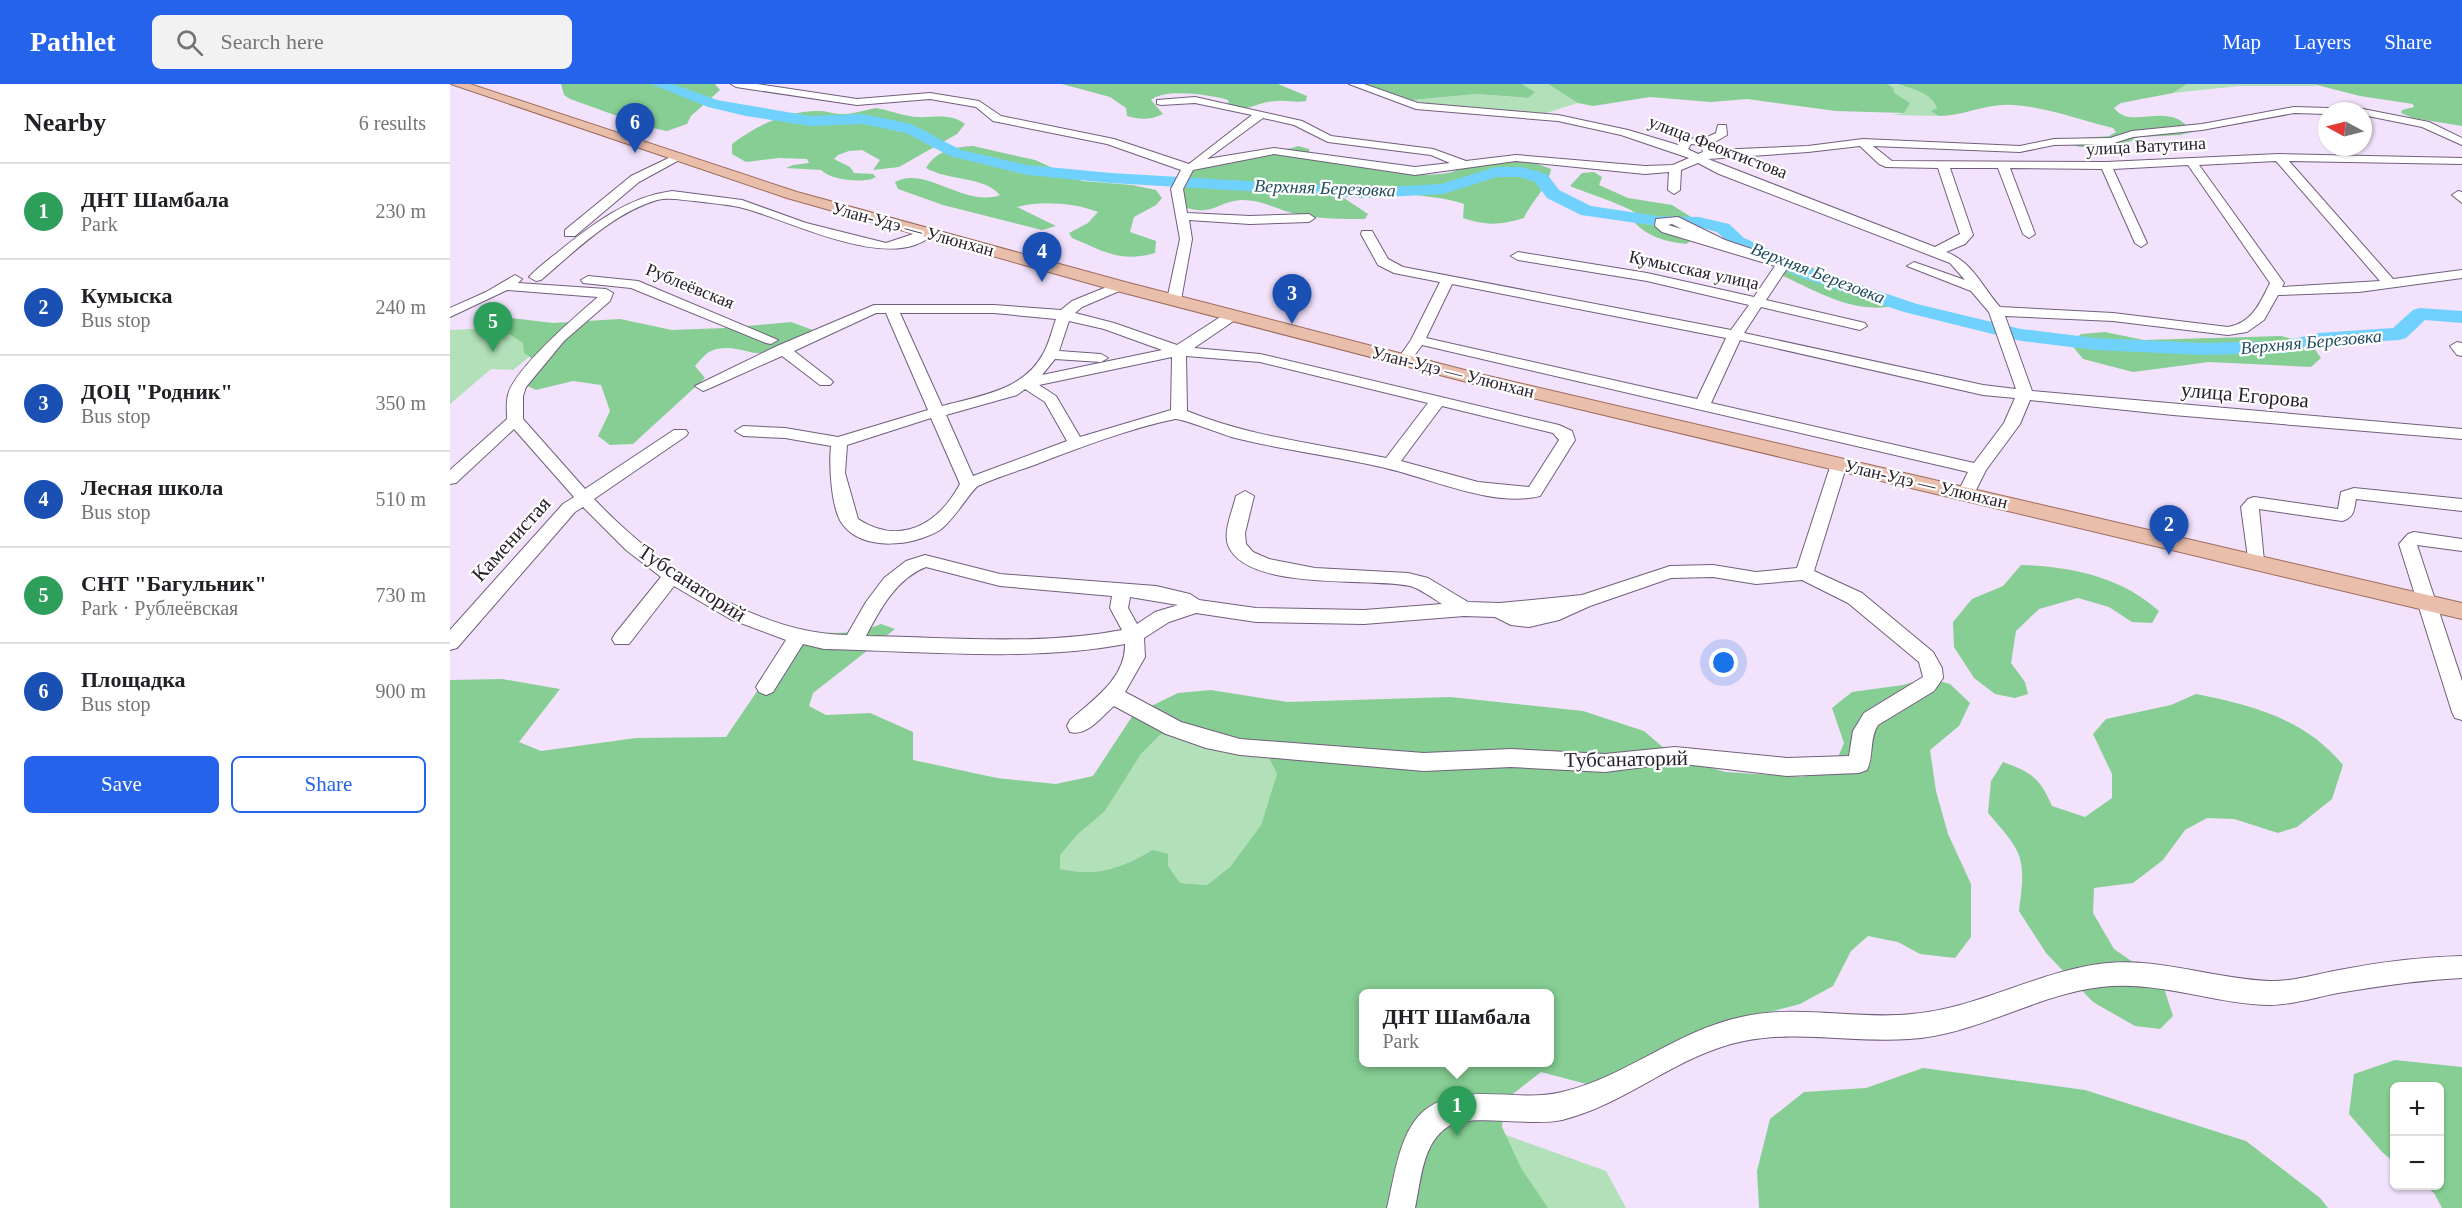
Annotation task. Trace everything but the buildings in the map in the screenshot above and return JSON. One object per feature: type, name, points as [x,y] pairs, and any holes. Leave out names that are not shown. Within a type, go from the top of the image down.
[{"type":"main road","name":"Улан-Удэ — Улюнхан","points":[[457,84],[792,195],[1119,286],[1404,360],[2462,611]]},
{"type":"street","points":[[736,84],[764,86],[857,102],[930,96],[971,102],[984,107],[997,118],[1110,141],[1188,168],[1231,157],[1274,151],[1415,171],[1441,170],[1463,164],[1533,158],[1573,165],[1645,170],[1675,168],[1705,156],[1808,149],[1863,142],[2020,149],[2054,142],[2111,141],[2132,134],[2202,127],[2294,110],[2318,110]]},
{"type":"street","name":"улица Феоктистова","points":[[1354,84],[1416,106],[1572,120],[1624,132],[1705,156],[1723,171],[1935,252],[1962,266],[1976,288],[1996,311],[2025,393]]},
{"type":"street","points":[[1161,102],[1195,100],[1298,123],[1328,139],[1426,151],[1463,164]]},
{"type":"street","points":[[1174,300],[1185,252],[1177,189],[1188,168],[1261,114]]},
{"type":"street","points":[[2372,114],[2425,124],[2462,142]]},
{"type":"street","points":[[1681,150],[1687,141],[1706,142],[1721,135],[1722,127]]},
{"type":"street","points":[[1705,156],[1709,146],[1706,142]]},
{"type":"street","name":"улица Ватутина","points":[[1863,142],[1883,162],[1890,165],[2106,166],[2279,157],[2462,161]]},
{"type":"street","points":[[450,313],[506,286],[635,179],[677,157]]},
{"type":"street","points":[[2279,157],[2389,283]]},
{"type":"street","points":[[1441,170],[1449,158]]},
{"type":"street","points":[[1996,311],[2113,317],[2228,331],[2251,324],[2259,317],[2277,283],[2274,275],[2191,162]]},
{"type":"street","points":[[1935,252],[1960,241],[1967,235],[1942,164]]},
{"type":"street","points":[[2003,166],[2029,234]]},
{"type":"street","points":[[2106,166],[2141,243]]},
{"type":"street","points":[[1674,190],[1675,168]]},
{"type":"street","points":[[536,277],[603,223],[640,202],[655,197],[684,196],[742,204],[802,226],[886,246],[895,246],[928,233]]},
{"type":"street","points":[[1182,216],[1251,220],[1309,218]]},
{"type":"street","name":"улица Егорова","points":[[1367,234],[1383,262],[1389,267],[1735,335],[1965,387],[2173,410],[2462,434]]},
{"type":"street","points":[[1702,405],[1735,335],[1782,264],[1720,243]]},
{"type":"street","name":"Кумысская улица","points":[[1518,256],[1638,275],[1860,326]]},
{"type":"street","name":"улица Феоктистова","points":[[1914,266],[1976,288]]},
{"type":"street","points":[[2274,291],[2359,288],[2462,274]]},
{"type":"street","name":"Рублеёвская","points":[[520,276],[633,284],[777,344],[825,382]]},
{"type":"street","points":[[1404,360],[1418,339],[1449,279]]},
{"type":"street","points":[[506,286],[606,293],[605,298],[559,338],[519,386],[515,396],[515,420],[585,496]]},
{"type":"street","points":[[1026,383],[1051,354],[1064,315],[1077,304],[1119,286]]},
{"type":"street","points":[[891,308],[968,484]]},
{"type":"street","points":[[702,386],[777,344],[858,315],[891,308],[994,309],[1064,315],[1109,326],[1179,351],[1260,358],[1558,430],[1566,434],[1567,440],[1534,492],[1510,494],[1469,487],[1390,464],[1220,428],[1179,413],[1076,443],[968,484],[962,498],[951,513],[936,526],[912,535],[890,538],[872,535],[850,522],[837,473],[839,442]]},
{"type":"street","points":[[743,431],[785,433],[839,442],[874,429],[995,398],[1026,383],[1179,351],[1233,315]]},
{"type":"street","points":[[1418,339],[1978,469]]},
{"type":"street","points":[[1179,351],[1179,413]]},
{"type":"street","points":[[1051,354],[1094,359],[1130,355],[1152,357]]},
{"type":"street","points":[[1026,383],[1051,399],[1076,443]]},
{"type":"street","points":[[1966,494],[1978,469],[2012,424],[2025,393]]},
{"type":"street","points":[[1390,464],[1438,401]]},
{"type":"street","points":[[450,479],[515,420]]},
{"type":"street","name":"Каменистая","points":[[450,643],[556,520],[585,496],[680,433]]},
{"type":"street","points":[[1804,574],[1839,464]]},
{"type":"street","points":[[2255,561],[2250,507],[2254,503],[2342,514],[2346,511],[2347,496],[2354,493],[2462,505]]},
{"type":"street","name":"Тубсанаторий","points":[[585,496],[610,524],[673,574],[728,610],[765,628],[797,638],[853,643],[1066,645],[1116,640],[1134,635],[1162,617],[1195,606]]},
{"type":"street","points":[[1245,496],[1237,544],[1242,553],[1253,560],[1310,574],[1408,579],[1421,583],[1464,609]]},
{"type":"street","points":[[2462,545],[2421,538],[2409,540],[2419,581],[2462,712]]},
{"type":"street","name":"Тубсанаторий","points":[[853,643],[869,614],[886,591],[905,570],[913,564],[925,561],[1000,580],[1171,595],[1195,606],[1256,615],[1346,618],[1464,609],[1500,610],[1583,601],[1670,572],[1713,571],[1756,578],[1804,574],[1855,598],[1926,657],[1932,668],[1933,678],[1927,686],[1871,719],[1863,731],[1859,764],[1787,767],[1675,755],[1605,764],[1511,758],[1435,762],[1240,747],[1218,744],[1161,724],[1113,695]]},
{"type":"street","points":[[622,639],[673,574]]},
{"type":"street","points":[[1077,726],[1113,695],[1135,657],[1134,635],[1119,608],[1122,590]]},
{"type":"street","points":[[766,687],[797,638]]},
{"type":"street","points":[[1401,1208],[1421,1136],[1431,1123],[1444,1113],[1456,1108],[1530,1111],[1566,1105],[1598,1093],[1680,1050],[1724,1033],[1746,1028],[1909,1027],[1935,1024],[1984,1012],[2064,982],[2103,975],[2154,976],[2223,989],[2273,993],[2409,969],[2462,967]]},
{"type":"green space","points":[[561,84],[715,84],[720,90],[691,116],[687,124],[667,131],[648,127],[570,99],[564,95]]},
{"type":"green space","points":[[1062,84],[1278,84],[1307,96],[1306,101],[1270,102],[1242,109],[1229,107],[1228,100],[1211,96],[1167,94],[1151,100],[1163,114],[1141,119],[1127,116],[1126,108],[1110,97]]},
{"type":"green space","points":[[1365,84],[1522,84],[1535,92],[1528,98],[1477,94],[1412,100]]},
{"type":"green space","points":[[1522,84],[1548,84],[1578,103],[1546,113],[1516,115],[1460,110],[1412,100],[1477,94],[1527,98],[1534,92]]},
{"type":"green space","points":[[1548,84],[1887,84],[1893,88],[1894,93],[1910,103],[1904,113],[1836,111],[1747,99],[1711,102],[1650,97],[1593,106],[1578,103]]},
{"type":"green space","points":[[1887,84],[1909,87],[1923,93],[1934,102],[1937,108],[1932,111],[1939,116],[1893,115],[1904,113]]},
{"type":"green space","points":[[1897,84],[2187,84],[2173,93],[2121,103],[2114,108],[2122,115],[2131,117],[2173,117],[2183,122],[2192,132],[2180,135],[2139,137],[2116,148],[2080,147],[2069,144],[2069,139],[2109,136],[2116,132],[2113,128],[2063,114],[2013,105],[1994,106],[1939,116],[1931,111],[1937,108],[1931,98]]},
{"type":"green space","points":[[2187,84],[2313,84],[2317,86],[2239,86],[2173,93]]},
{"type":"green space","points":[[2313,84],[2462,84],[2462,126],[2413,118],[2401,113],[2402,110],[2414,107],[2413,104],[2360,96]]},
{"type":"green space","points":[[876,108],[916,117],[952,118],[965,124],[957,134],[899,167],[873,170],[880,160],[862,150],[849,151],[834,159],[850,167],[854,173],[873,174],[876,177],[864,180],[839,178],[821,170],[786,168],[809,163],[807,159],[779,158],[746,162],[732,154],[732,144],[762,125],[785,116],[809,111],[848,114]]},
{"type":"green space","points":[[973,146],[1035,160],[1082,181],[1132,185],[1156,190],[1162,198],[1156,205],[1134,217],[1130,232],[1156,241],[1155,253],[1132,257],[1122,256],[1072,238],[1069,233],[1088,223],[1098,212],[1080,206],[1047,203],[1017,207],[1056,226],[1042,230],[943,205],[898,189],[895,182],[907,178],[932,182],[973,196],[1000,195],[985,185],[926,168],[930,162],[946,151]]},
{"type":"green space","points":[[1298,146],[1309,149],[1310,157],[1396,173],[1431,175],[1448,173],[1489,159],[1521,160],[1551,169],[1547,182],[1524,218],[1501,223],[1486,223],[1463,218],[1464,204],[1457,202],[1364,186],[1340,190],[1344,198],[1368,214],[1365,219],[1308,216],[1250,200],[1234,201],[1202,210],[1184,207],[1186,179],[1200,164],[1264,149],[1286,149]]},
{"type":"green space","points":[[1594,172],[1602,177],[1599,185],[1628,198],[1672,205],[1699,222],[1699,235],[1686,244],[1658,238],[1635,223],[1638,215],[1634,212],[1570,186],[1582,173]]},
{"type":"green space","points":[[1788,261],[1827,272],[1889,299],[1888,307],[1873,308],[1844,303],[1776,273],[1774,264]]},
{"type":"green space","points":[[511,318],[553,323],[620,319],[672,330],[791,322],[813,330],[793,347],[776,352],[758,353],[724,348],[709,352],[695,366],[705,378],[633,444],[610,445],[598,436],[610,411],[601,385],[573,381],[536,390],[523,384],[544,367],[524,353],[523,343],[506,332]]},
{"type":"green space","points":[[494,328],[556,335],[513,370],[491,369],[450,404],[450,330]]},
{"type":"green space","points":[[2105,332],[2144,340],[2281,336],[2311,344],[2321,358],[2311,367],[2209,362],[2133,372],[2083,359],[2070,343],[2081,334]]},
{"type":"green space","points":[[2021,565],[2076,571],[2112,582],[2144,599],[2159,611],[2152,623],[2132,622],[2109,607],[2078,598],[2039,609],[2016,631],[2011,663],[2025,682],[2028,694],[2015,698],[1995,694],[1974,678],[1954,647],[1953,622],[1972,599],[2003,586]]},
{"type":"green space","points":[[881,624],[895,629],[813,693],[809,706],[826,715],[870,713],[913,732],[913,760],[997,778],[1056,784],[1093,776],[1133,715],[1178,693],[1211,690],[1287,702],[1450,697],[1583,711],[1644,731],[1672,755],[1725,772],[1802,777],[1833,769],[1844,743],[1832,708],[1852,692],[1903,685],[1928,678],[1950,684],[1970,703],[1959,726],[1930,750],[1936,791],[1948,834],[1971,884],[1971,937],[1955,958],[1920,954],[1898,942],[1868,936],[1851,951],[1833,986],[1800,1004],[1725,1024],[1590,1085],[1541,1072],[1505,1100],[1502,1127],[1521,1168],[1548,1208],[450,1208],[450,680],[502,679],[560,689],[519,742],[541,751],[636,738],[726,737],[785,650],[813,631],[831,633],[856,631]],"holes":[[[1185,727],[1265,750],[1277,774],[1261,825],[1230,867],[1207,885],[1180,883],[1168,866],[1168,854],[1153,850],[1108,870],[1086,872],[1060,869],[1060,855],[1077,835],[1105,811],[1141,754],[1160,735]]]},
{"type":"green space","points":[[2196,694],[2257,709],[2295,725],[2328,749],[2343,765],[2332,799],[2297,827],[2278,833],[2234,819],[2207,818],[2185,830],[2163,860],[2133,883],[2094,888],[2093,913],[2114,949],[2162,982],[2173,1016],[2160,1029],[2135,1026],[2093,1002],[2046,953],[2019,911],[2022,879],[2020,857],[2009,838],[1988,813],[1991,781],[2003,762],[2028,773],[2039,782],[2052,806],[2085,817],[2112,798],[2112,774],[2093,734],[2106,719],[2171,705]]},
{"type":"green space","points":[[1185,727],[1265,750],[1277,774],[1261,825],[1230,867],[1207,885],[1180,883],[1153,850],[1108,870],[1086,872],[1060,869],[1059,855],[1077,835],[1105,811],[1141,754],[1160,735]]},
{"type":"green space","points":[[2395,1060],[2462,1067],[2462,1208],[2442,1208],[2430,1190],[2444,1190],[2444,1082],[2390,1082],[2390,1159],[2349,1114],[2354,1074]]},
{"type":"green space","points":[[1923,1068],[2085,1090],[2246,1141],[2320,1198],[2328,1208],[1759,1208],[1757,1171],[1770,1119],[1804,1092],[1866,1088]]},
{"type":"green space","points":[[1412,1101],[1606,1171],[1626,1208],[1388,1208]]},
{"type":"waterway","name":"Верхняя Березовка","points":[[658,84],[713,104],[746,111],[810,121],[863,119],[911,129],[956,153],[1027,170],[1111,178],[1366,193],[1443,189],[1496,172],[1521,172],[1541,178],[1553,194],[1587,211],[1657,221],[1699,222],[1723,228],[1738,242],[1809,274],[1911,308],[2021,335],[2095,344],[2203,349],[2285,347],[2319,339],[2399,334],[2420,314],[2462,317]]},
{"type":"place","name":"Площадка","points":[[635,153]]},
{"type":"place","name":"Лесная школа","points":[[1042,282]]},
{"type":"place","name":"ДОЦ \"Родник\"","points":[[1292,324]]},
{"type":"place","name":"СНТ \"Багульник\"","points":[[493,352]]},
{"type":"place","name":"Кумыска","points":[[2169,555]]},
{"type":"place","name":"ДНТ Шамбала","points":[[1457,1136]]}]
